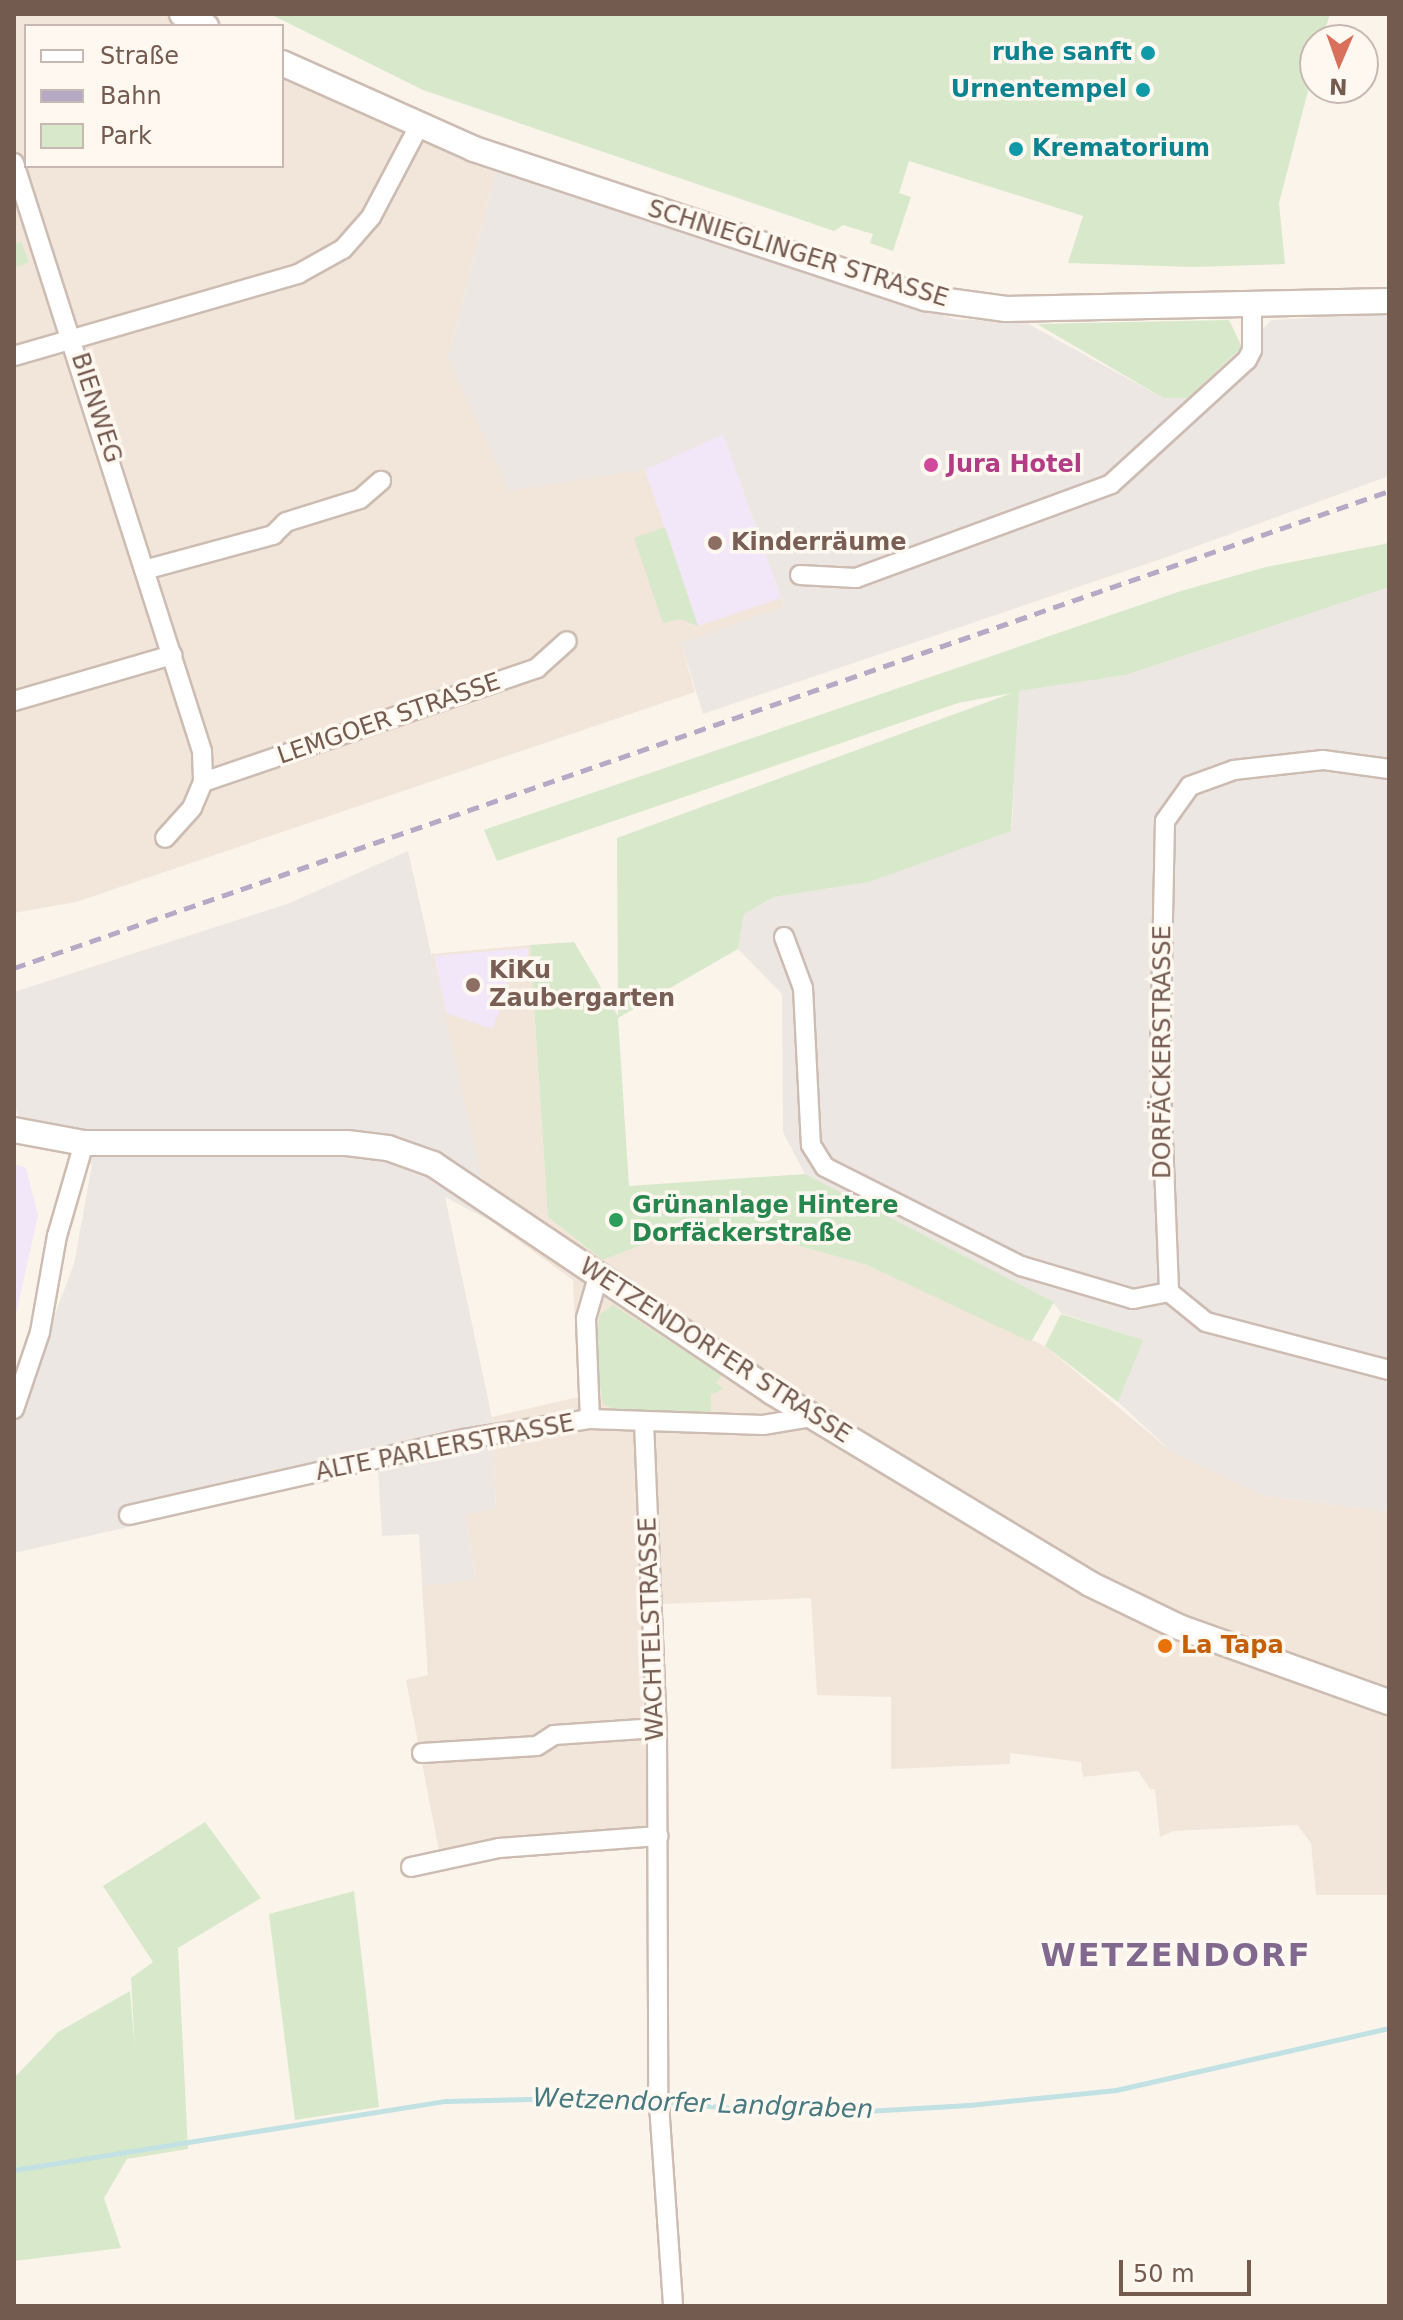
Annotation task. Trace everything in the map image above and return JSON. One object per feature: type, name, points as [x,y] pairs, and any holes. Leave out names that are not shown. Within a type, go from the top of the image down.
[{"type":"street","points":[[182,14],[202,24]]},
{"type":"street","name":"SCHNIEGLINGER STRASSE","points":[[284,64],[418,128],[925,298],[1006,309],[1389,301]]},
{"type":"street","points":[[14,356],[298,274],[343,249],[371,217],[418,128]]},
{"type":"street","name":"BIENWEG","points":[[14,163],[148,569],[202,751],[203,782]]},
{"type":"street","points":[[800,575],[856,578],[1111,484],[1247,360],[1252,350],[1252,304]]},
{"type":"street","points":[[148,569],[273,535],[286,522],[360,499],[381,481]]},
{"type":"street","name":"LEMGOER STRASSE","points":[[203,782],[537,668],[567,641]]},
{"type":"street","points":[[14,701],[172,655]]},
{"type":"street","name":"DORFÄCKERSTRASSE","points":[[1169,1292],[1160,1065],[1165,821],[1190,786],[1234,770],[1323,760],[1389,769]]},
{"type":"street","points":[[165,838],[192,808],[203,782]]},
{"type":"street","points":[[784,937],[803,988],[811,1145],[825,1167],[1021,1266],[1133,1299],[1169,1292],[1206,1322],[1389,1370]]},
{"type":"street","name":"WETZENDORFER STRASSE","points":[[14,1130],[84,1143],[320,1141],[388,1148],[453,1173],[598,1277],[812,1417],[1109,1594],[1211,1640],[1389,1702]]},
{"type":"street","points":[[14,1409],[40,1332],[57,1236],[84,1143]]},
{"type":"street","points":[[590,1419],[586,1318],[598,1277]]},
{"type":"street","name":"ALTE PARLERSTRASSE","points":[[129,1515],[464,1439],[590,1419],[763,1425],[812,1417]]},
{"type":"street","name":"WACHTELSTRASSE","points":[[644,1423],[657,1728],[658,2090],[673,2306]]},
{"type":"street","points":[[422,1753],[537,1746],[554,1735],[657,1728]]},
{"type":"street","points":[[411,1867],[499,1848],[659,1836]]},
{"type":"shaded area","points":[[14,14],[162,14],[183,24],[24,24],[24,168],[284,168],[284,72],[496,170],[448,358],[723,434],[784,607],[681,643],[695,692],[76,902],[14,913]]},
{"type":"shaded area","points":[[496,170],[955,319],[1025,322],[1163,398],[1188,398],[1272,320],[1389,313],[1389,476],[1167,557],[703,714],[681,643],[784,606],[723,434],[645,470],[509,491],[448,358]]},
{"type":"shaded area","name":"Kinderräume","points":[[723,434],[781,598],[698,626],[645,470]]},
{"type":"shaded area","points":[[1389,587],[1389,1512],[1265,1496],[1172,1452],[1118,1402],[1142,1340],[1061,1313],[1053,1302],[805,1174],[783,1132],[782,994],[738,949],[744,914],[774,897],[869,882],[1012,827],[1018,691],[1126,675]]},
{"type":"shaded area","points":[[408,851],[492,1222],[445,1197],[492,1418],[496,1509],[465,1514],[476,1580],[422,1586],[419,1534],[382,1536],[378,1470],[14,1553],[14,1422],[74,1264],[92,1165],[20,1120],[14,1104],[14,992],[287,904]]},
{"type":"shaded area","points":[[530,945],[548,1217],[603,1260],[676,1232],[739,1229],[867,1265],[1045,1346],[1172,1452],[1265,1496],[1389,1512],[1389,1895],[1316,1895],[1311,1843],[1297,1825],[1173,1831],[1160,1837],[1155,1789],[1150,1789],[1138,1771],[1083,1777],[1081,1762],[1010,1753],[1010,1764],[891,1769],[891,1697],[817,1695],[811,1598],[662,1604],[669,1829],[498,1840],[439,1851],[406,1680],[428,1675],[422,1586],[476,1579],[465,1514],[496,1509],[492,1417],[578,1397],[573,1280],[492,1222],[431,954]]},
{"type":"shaded area","name":"KiKu Zaubergarten","points":[[528,948],[529,974],[506,977],[507,993],[492,1029],[446,1013],[434,956]]},
{"type":"shaded area","points":[[14,1164],[26,1168],[38,1215],[14,1323]]},
{"type":"green space","points":[[270,14],[1330,14],[1327,24],[1299,24],[1299,104],[1305,104],[1279,203],[1285,264],[1194,267],[1068,263],[1083,216],[909,161],[899,193],[911,197],[893,251],[870,243],[873,234],[843,225],[834,231],[423,90]]},
{"type":"green space","points":[[21,242],[29,262],[14,268],[14,244]]},
{"type":"green space","points":[[1229,320],[1242,347],[1188,398],[1163,398],[1037,324]]},
{"type":"green space","points":[[665,527],[698,626],[680,619],[663,623],[634,538]]},
{"type":"green space","points":[[1389,543],[1389,587],[1126,675],[1019,691],[1011,831],[869,882],[774,897],[744,914],[738,949],[618,1018],[629,1186],[805,1174],[1054,1302],[1031,1342],[867,1265],[739,1229],[676,1232],[603,1260],[548,1217],[530,945],[574,942],[618,1016],[617,838],[1012,693],[958,703],[497,861],[484,830],[1181,591],[1266,567]]},
{"type":"green space","points":[[613,1305],[722,1375],[716,1383],[724,1389],[711,1394],[711,1415],[619,1412],[603,1404],[596,1361],[599,1315]]},
{"type":"green space","points":[[1061,1314],[1143,1340],[1118,1402],[1045,1346]]},
{"type":"green space","points":[[205,1822],[261,1898],[178,1948],[188,2149],[127,2159],[104,2198],[121,2248],[14,2261],[14,2078],[58,2032],[130,1991],[135,2051],[131,1978],[153,1962],[103,1886]]},
{"type":"green space","points":[[354,1891],[379,2107],[295,2120],[269,1914]]},
{"type":"waterway","name":"Wetzendorfer Landgraben","points":[[14,2170],[446,2101],[619,2097],[739,2109],[866,2111],[969,2105],[1116,2090],[1389,2028]]},
{"type":"railway","points":[[14,968],[1389,491]]},
{"type":"place","name":"ruhe sanft","points":[[1148,53]]},
{"type":"place","name":"Urnentempel","points":[[1143,90]]},
{"type":"place","name":"Krematorium","points":[[1016,149]]},
{"type":"place","name":"Jura Hotel","points":[[931,465]]},
{"type":"place","name":"Kinderräume","points":[[715,543]]},
{"type":"place","name":"KiKu Zaubergarten","points":[[473,985]]},
{"type":"place","name":"Grünanlage Hintere Dorfäckerstraße","points":[[616,1220]]},
{"type":"place","name":"La Tapa","points":[[1165,1646]]},
{"type":"district","name":"WETZENDORF","points":[[1176,1955]]}]
